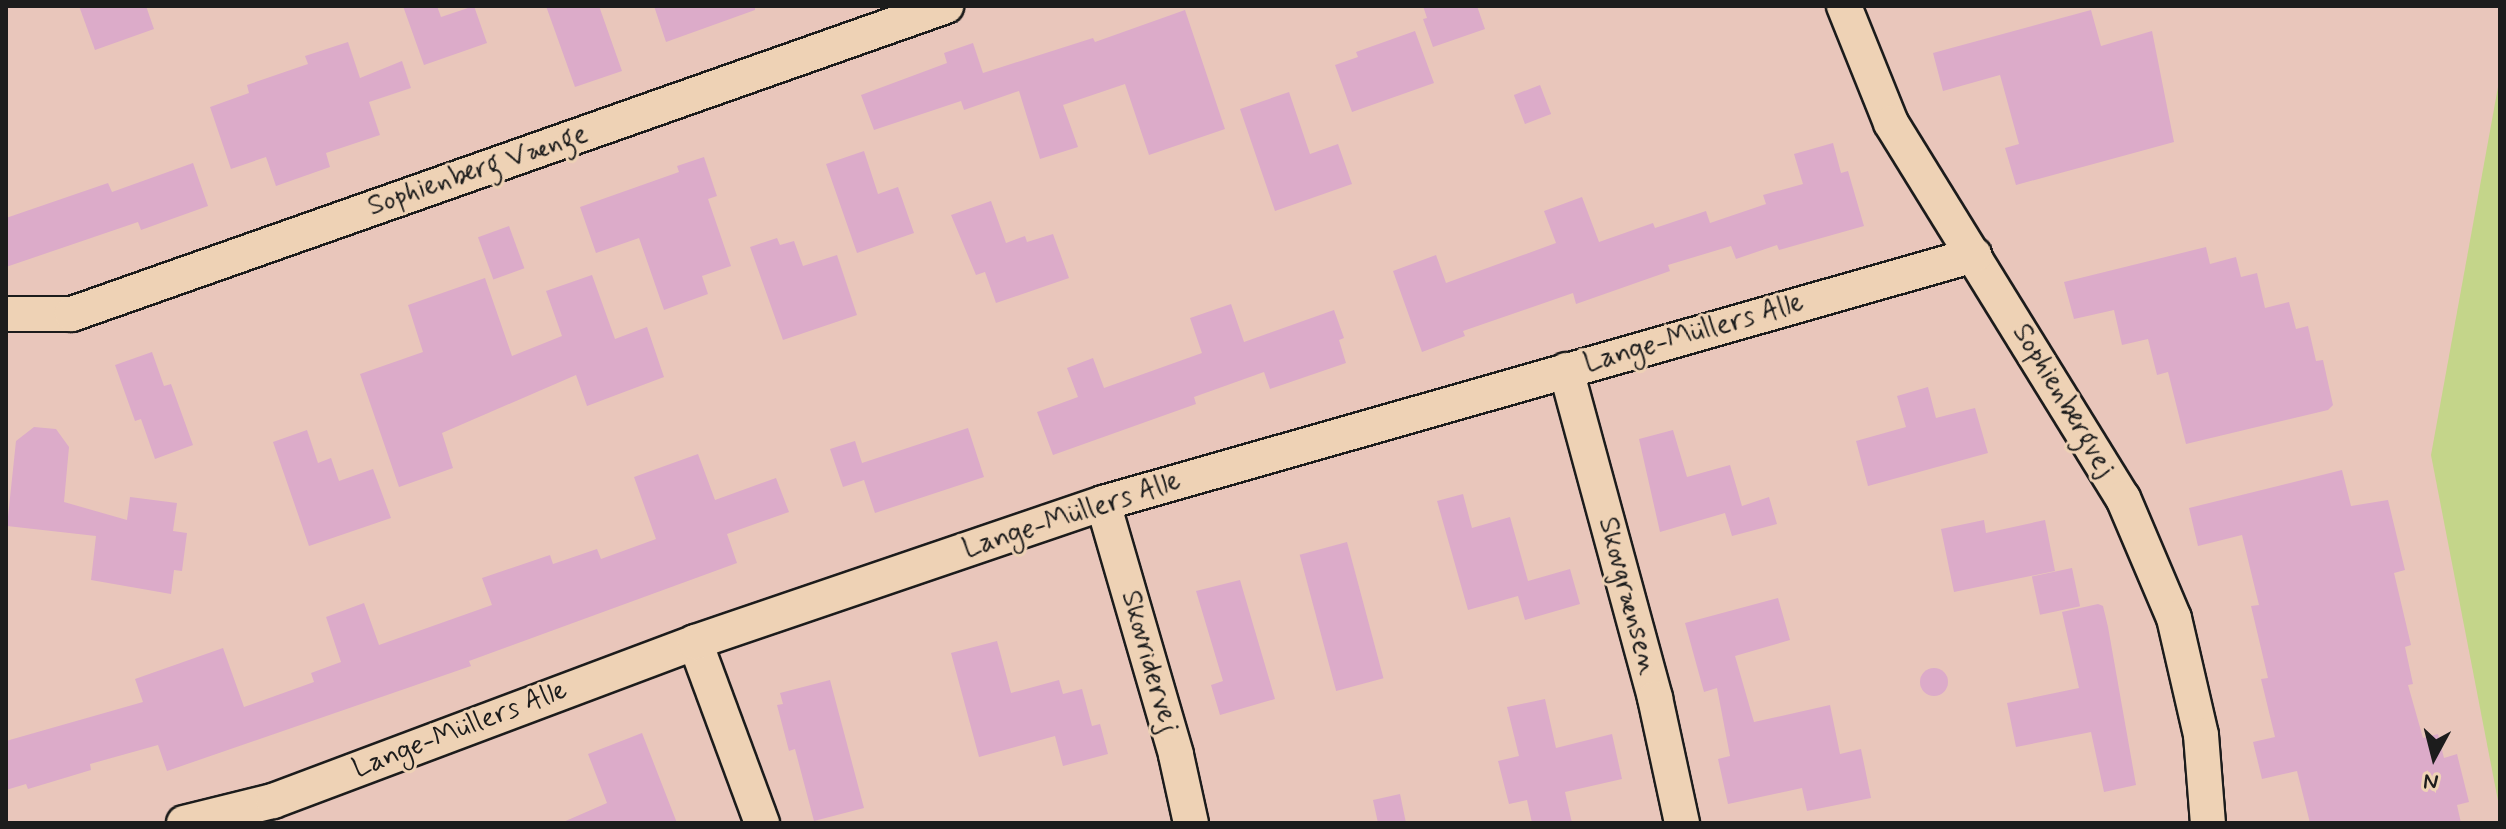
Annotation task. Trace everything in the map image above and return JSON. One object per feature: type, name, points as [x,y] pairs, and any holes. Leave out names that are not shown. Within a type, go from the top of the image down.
[{"type":"street","name":"Sophienberg Vænge","points":[[6,314],[72,314],[946,6]]},
{"type":"street","name":"Sophienbergvej","points":[[1844,6],[1891,123],[2123,498],[2174,618],[2201,735],[2208,823]]},
{"type":"street","name":"Lange-Müllers Alle","points":[[184,823],[277,812],[695,642],[1103,503],[1974,255]]},
{"type":"street","name":"Skovgrænsen","points":[[1566,370],[1655,698],[1682,823]]},
{"type":"street","name":"Skovridervej","points":[[1103,503],[1176,755],[1191,823]]},
{"type":"street","points":[[695,642],[762,823]]},
{"type":"green space","points":[[2500,76],[2500,811],[2431,455]]},
{"type":"building","points":[[79,6],[146,6],[154,29],[95,50]]},
{"type":"building","points":[[403,6],[437,6],[441,17],[474,6],[487,43],[424,65]]},
{"type":"building","points":[[546,6],[599,6],[622,71],[575,87]]},
{"type":"building","points":[[654,6],[755,6],[755,10],[666,42]]},
{"type":"building","points":[[1423,6],[1477,6],[1485,29],[1433,47],[1423,19],[1427,18]]},
{"type":"building","points":[[1185,10],[1225,129],[1149,155],[1125,84],[1063,105],[1078,147],[1040,159],[1019,91],[964,110],[961,101],[874,130],[861,95],[947,63],[944,53],[973,43],[983,73],[1093,38],[1095,42]]},
{"type":"building","points":[[2091,10],[2101,46],[2152,31],[2174,142],[2016,185],[2005,148],[2019,144],[2000,75],[1943,91],[1933,53]]},
{"type":"building","points":[[1415,31],[1434,83],[1352,112],[1335,65],[1358,57],[1356,52]]},
{"type":"building","points":[[348,42],[360,78],[402,61],[411,88],[369,102],[380,135],[326,153],[330,167],[276,186],[266,157],[231,169],[210,107],[249,93],[247,85],[308,64],[305,56]]},
{"type":"building","points":[[1540,85],[1551,114],[1525,124],[1514,95]]},
{"type":"building","points":[[1289,92],[1310,154],[1338,144],[1352,184],[1275,211],[1240,109]]},
{"type":"building","points":[[1833,143],[1841,173],[1848,171],[1864,226],[1779,250],[1777,245],[1736,259],[1731,246],[1668,265],[1670,271],[1576,304],[1573,293],[1463,331],[1465,336],[1422,352],[1393,271],[1436,255],[1446,283],[1556,243],[1544,211],[1582,197],[1599,242],[1653,223],[1655,228],[1706,211],[1710,223],[1766,204],[1763,195],[1803,184],[1794,154]]},
{"type":"building","points":[[864,151],[878,194],[898,187],[914,233],[857,253],[826,164]]},
{"type":"building","points":[[704,157],[717,196],[708,199],[731,266],[702,276],[708,294],[664,310],[639,238],[596,253],[580,207],[679,172],[677,166]]},
{"type":"building","points":[[193,163],[208,206],[141,230],[138,222],[6,267],[6,218],[108,183],[112,192]]},
{"type":"building","points":[[991,201],[1006,243],[1025,236],[1027,242],[1053,234],[1069,278],[996,303],[985,272],[976,275],[951,215]]},
{"type":"building","points":[[509,226],[524,268],[493,280],[478,237]]},
{"type":"building","points":[[777,238],[780,245],[794,241],[803,266],[837,255],[857,315],[783,340],[750,247]]},
{"type":"building","points":[[2206,247],[2210,264],[2236,257],[2241,277],[2257,273],[2265,308],[2289,302],[2296,329],[2308,326],[2316,361],[2323,360],[2333,405],[2328,410],[2186,444],[2168,372],[2157,375],[2148,339],[2122,345],[2114,310],[2074,319],[2064,282]]},
{"type":"building","points":[[592,275],[615,339],[647,327],[664,377],[587,406],[576,375],[442,433],[453,468],[399,487],[360,374],[423,352],[408,305],[485,278],[512,356],[562,336],[546,291]]},
{"type":"building","points":[[1231,304],[1244,342],[1334,310],[1344,338],[1339,340],[1346,363],[1270,389],[1264,372],[1194,397],[1196,404],[1053,455],[1037,412],[1078,397],[1067,368],[1093,358],[1104,388],[1202,353],[1190,318]]},
{"type":"building","points":[[152,352],[164,386],[171,384],[193,445],[155,459],[141,419],[135,421],[115,365]]},
{"type":"building","points":[[1928,387],[1936,418],[1975,408],[1988,453],[1868,486],[1856,441],[1906,427],[1897,396]]},
{"type":"building","points":[[34,427],[56,429],[69,447],[64,502],[127,520],[130,497],[177,503],[173,531],[187,533],[182,571],[174,570],[171,594],[91,580],[96,536],[7,526],[16,441]]},
{"type":"building","points":[[968,428],[984,477],[875,513],[864,480],[843,487],[830,449],[855,441],[862,463]]},
{"type":"building","points":[[307,430],[318,463],[331,458],[339,481],[373,469],[391,518],[309,546],[273,442]]},
{"type":"building","points":[[1673,430],[1687,477],[1730,465],[1742,506],[1769,497],[1777,524],[1732,536],[1725,513],[1660,532],[1639,439]]},
{"type":"building","points":[[698,454],[715,500],[776,478],[789,512],[727,534],[737,563],[469,661],[471,666],[167,771],[158,745],[90,764],[91,770],[28,789],[26,784],[6,790],[6,741],[143,702],[135,679],[223,648],[244,707],[314,682],[311,673],[341,662],[326,617],[364,603],[379,645],[492,605],[482,578],[550,555],[553,564],[597,549],[601,559],[656,539],[634,477]]},
{"type":"building","points":[[2342,470],[2351,506],[2388,500],[2405,570],[2394,573],[2411,645],[2405,647],[2413,684],[2408,685],[2423,738],[2438,734],[2444,758],[2457,754],[2469,802],[2457,805],[2461,823],[2310,823],[2297,771],[2262,779],[2253,742],[2275,737],[2261,679],[2268,678],[2251,606],[2259,605],[2242,535],[2198,546],[2189,508]]},
{"type":"building","points":[[1463,494],[1472,528],[1510,517],[1528,581],[1570,569],[1580,604],[1525,620],[1518,596],[1468,610],[1437,501]]},
{"type":"building","points":[[1984,520],[1986,533],[2045,520],[2055,571],[1954,592],[1941,529]]},
{"type":"building","points":[[1347,542],[1383,678],[1336,691],[1300,555]]},
{"type":"building","points":[[2072,568],[2080,606],[2040,615],[2032,577]]},
{"type":"building","points":[[1240,580],[1275,699],[1220,715],[1211,685],[1223,681],[1196,591]]},
{"type":"building","points":[[1778,598],[1790,640],[1735,656],[1754,722],[1830,705],[1840,754],[1861,749],[1871,798],[1807,811],[1802,788],[1728,804],[1718,759],[1730,756],[1717,688],[1704,692],[1685,623]]},
{"type":"building","points":[[2098,604],[2103,606],[2108,627],[2136,785],[2104,792],[2091,732],[2016,747],[2007,703],[2079,688],[2062,612]]},
{"type":"building","points":[[997,641],[1011,693],[1059,680],[1063,694],[1082,689],[1092,726],[1100,724],[1108,754],[1063,766],[1055,736],[979,757],[951,653]]},
{"type":"building","points":[[1934,668],[1944,672],[1948,682],[1944,692],[1934,696],[1924,692],[1920,682],[1924,672]]},
{"type":"building","points":[[830,680],[864,808],[814,821],[795,749],[789,751],[777,705],[783,704],[780,693]]},
{"type":"building","points":[[1545,699],[1556,748],[1612,734],[1622,779],[1565,792],[1572,823],[1532,823],[1527,800],[1509,804],[1498,761],[1519,756],[1507,707]]},
{"type":"building","points":[[642,733],[677,823],[561,823],[607,803],[588,754]]},
{"type":"building","points":[[1400,794],[1406,823],[1378,823],[1373,800]]}]
